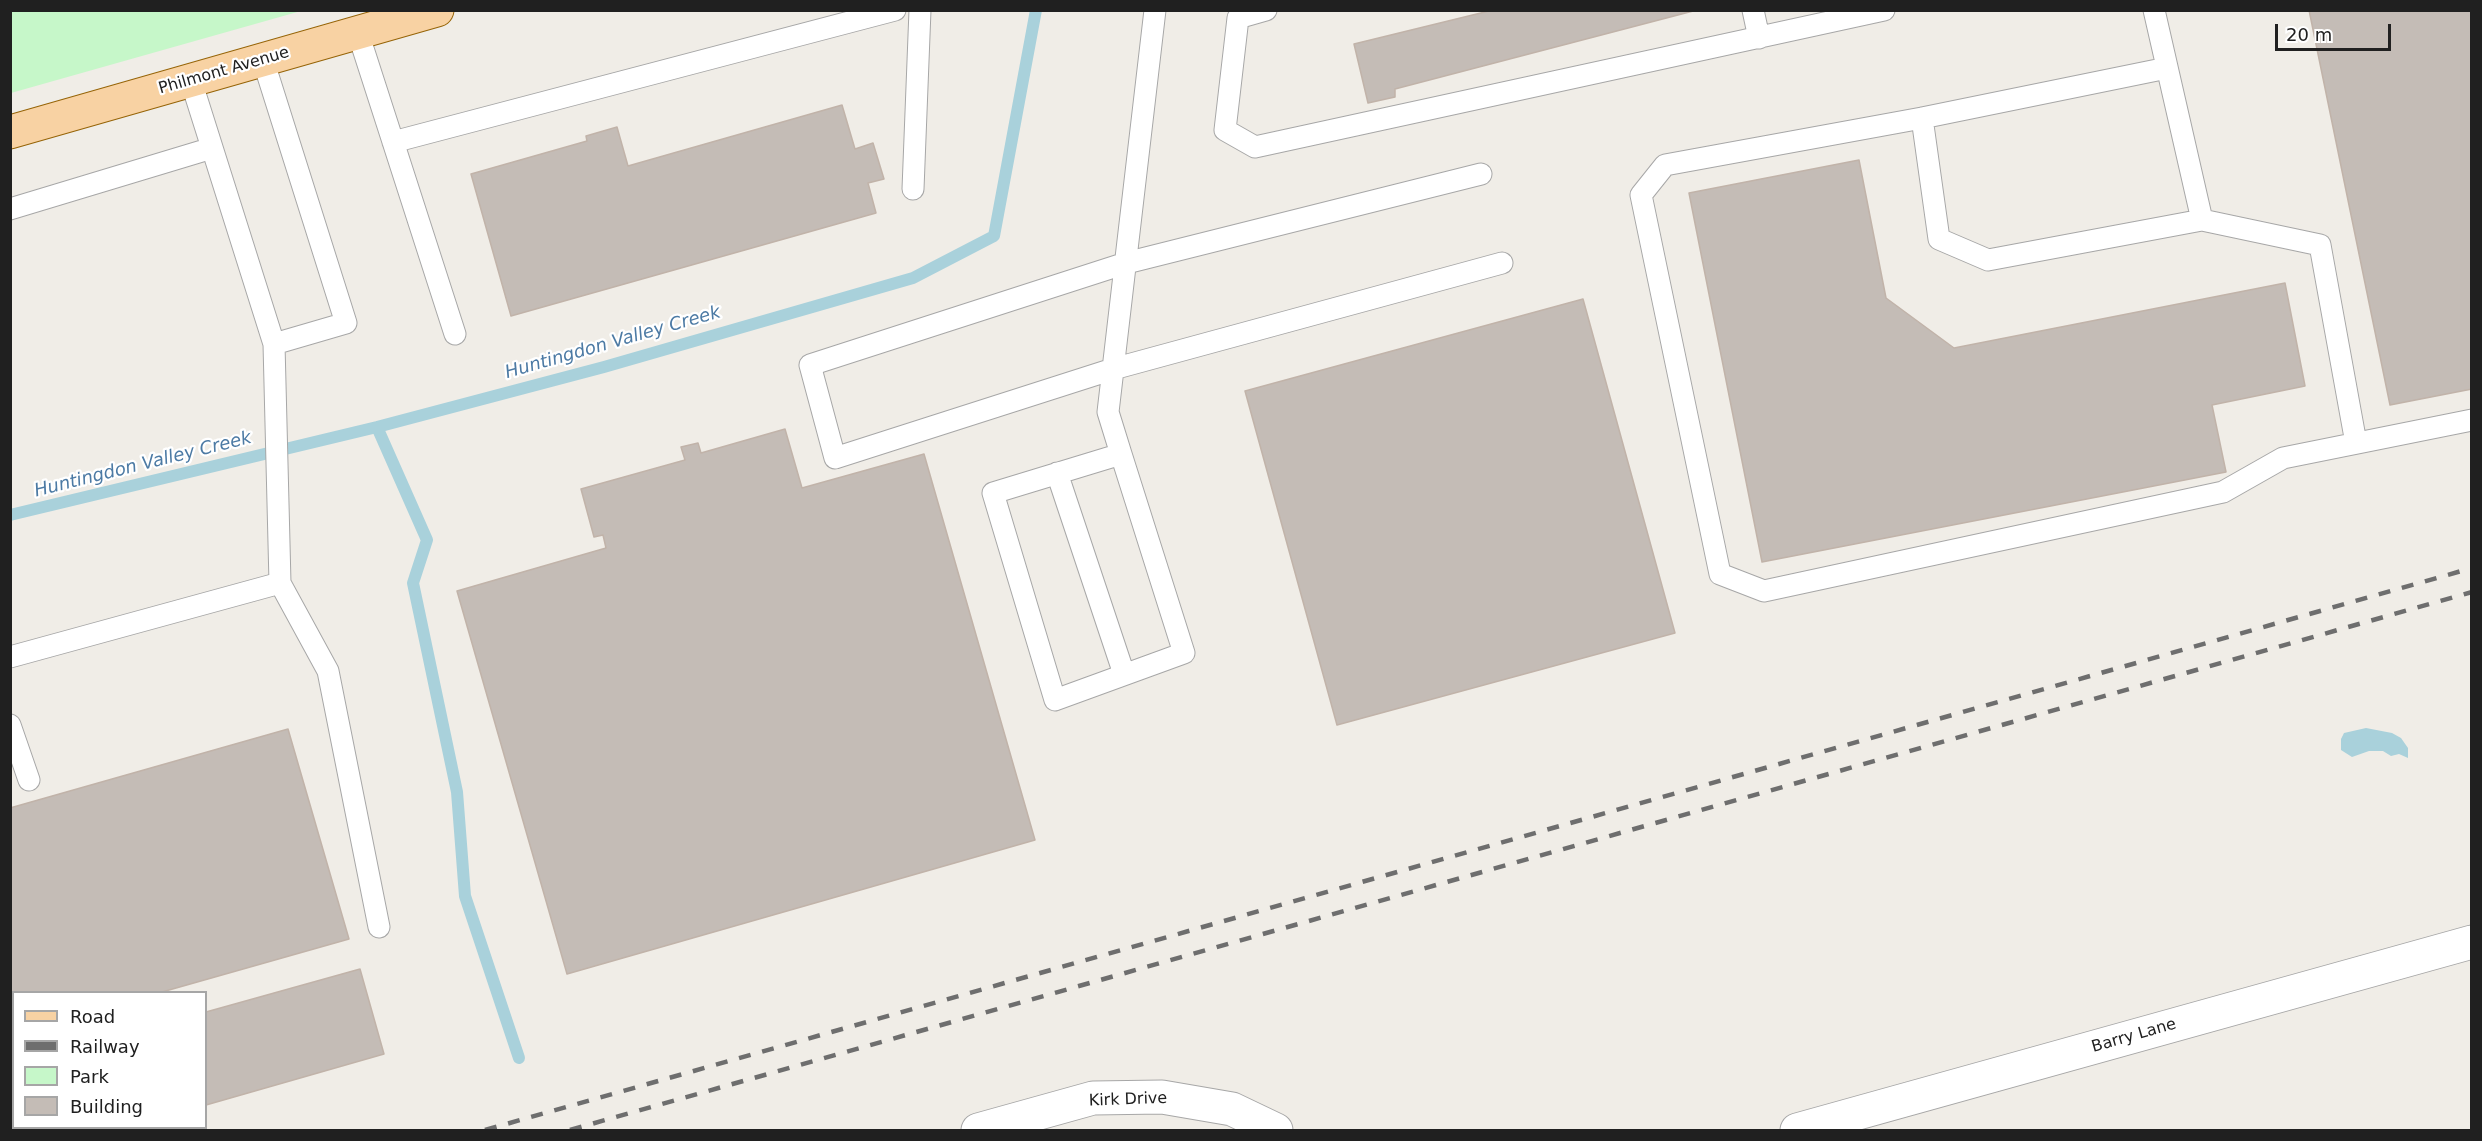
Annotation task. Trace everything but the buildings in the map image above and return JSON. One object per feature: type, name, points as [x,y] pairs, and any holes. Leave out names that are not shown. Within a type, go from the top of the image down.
[{"type":"main road","name":"Philmont Avenue","points":[[10,132],[437,10]]},
{"type":"street","name":"Barry Lane","points":[[1797,1131],[2472,942]]},
{"type":"street","name":"Kirk Drive","points":[[978,1131],[1093,1098],[1162,1096],[1232,1109],[1276,1131]]},
{"type":"lane","points":[[393,142],[895,10]]},
{"type":"lane","points":[[913,189],[920,10]]},
{"type":"lane","points":[[1121,454],[993,493],[1055,700],[1184,652],[1108,412],[1155,10]]},
{"type":"lane","points":[[1266,10],[1238,14],[1225,130],[1255,147],[1884,10]]},
{"type":"lane","points":[[1753,10],[1759,38]]},
{"type":"lane","points":[[2154,10],[2202,220]]},
{"type":"lane","points":[[358,33],[455,334]]},
{"type":"lane","points":[[263,60],[346,323],[274,344]]},
{"type":"lane","points":[[2167,68],[1922,118],[1665,165],[1641,195],[1720,574],[1764,591],[2223,492],[2283,458],[2472,420]]},
{"type":"lane","points":[[191,81],[274,344],[280,583],[328,671],[380,927]]},
{"type":"lane","points":[[1922,118],[1939,239],[1988,260],[2202,220],[2319,245],[2356,443]]},
{"type":"lane","points":[[10,209],[212,148]]},
{"type":"lane","points":[[1481,174],[1126,263],[810,365],[835,458],[1113,369],[1502,263]]},
{"type":"lane","points":[[1057,473],[1124,675]]},
{"type":"lane","points":[[10,657],[280,583]]},
{"type":"lane","points":[[10,724],[29,780]]},
{"type":"green space","points":[[11,10],[301,10],[301,11],[11,93]]},
{"type":"water","points":[[2366,728],[2392,733],[2401,738],[2408,748],[2408,758],[2399,754],[2391,756],[2383,751],[2369,751],[2352,757],[2341,750],[2341,739],[2344,733]]},
{"type":"waterway","name":"Huntingdon Valley Creek","points":[[10,515],[377,427],[604,367],[913,278],[994,236],[1036,10]]},
{"type":"waterway","points":[[377,427],[427,540],[413,583],[457,792],[465,896],[519,1058]]},
{"type":"railway","points":[[485,1130],[2472,568]]},
{"type":"railway","points":[[570,1130],[2472,592]]}]
